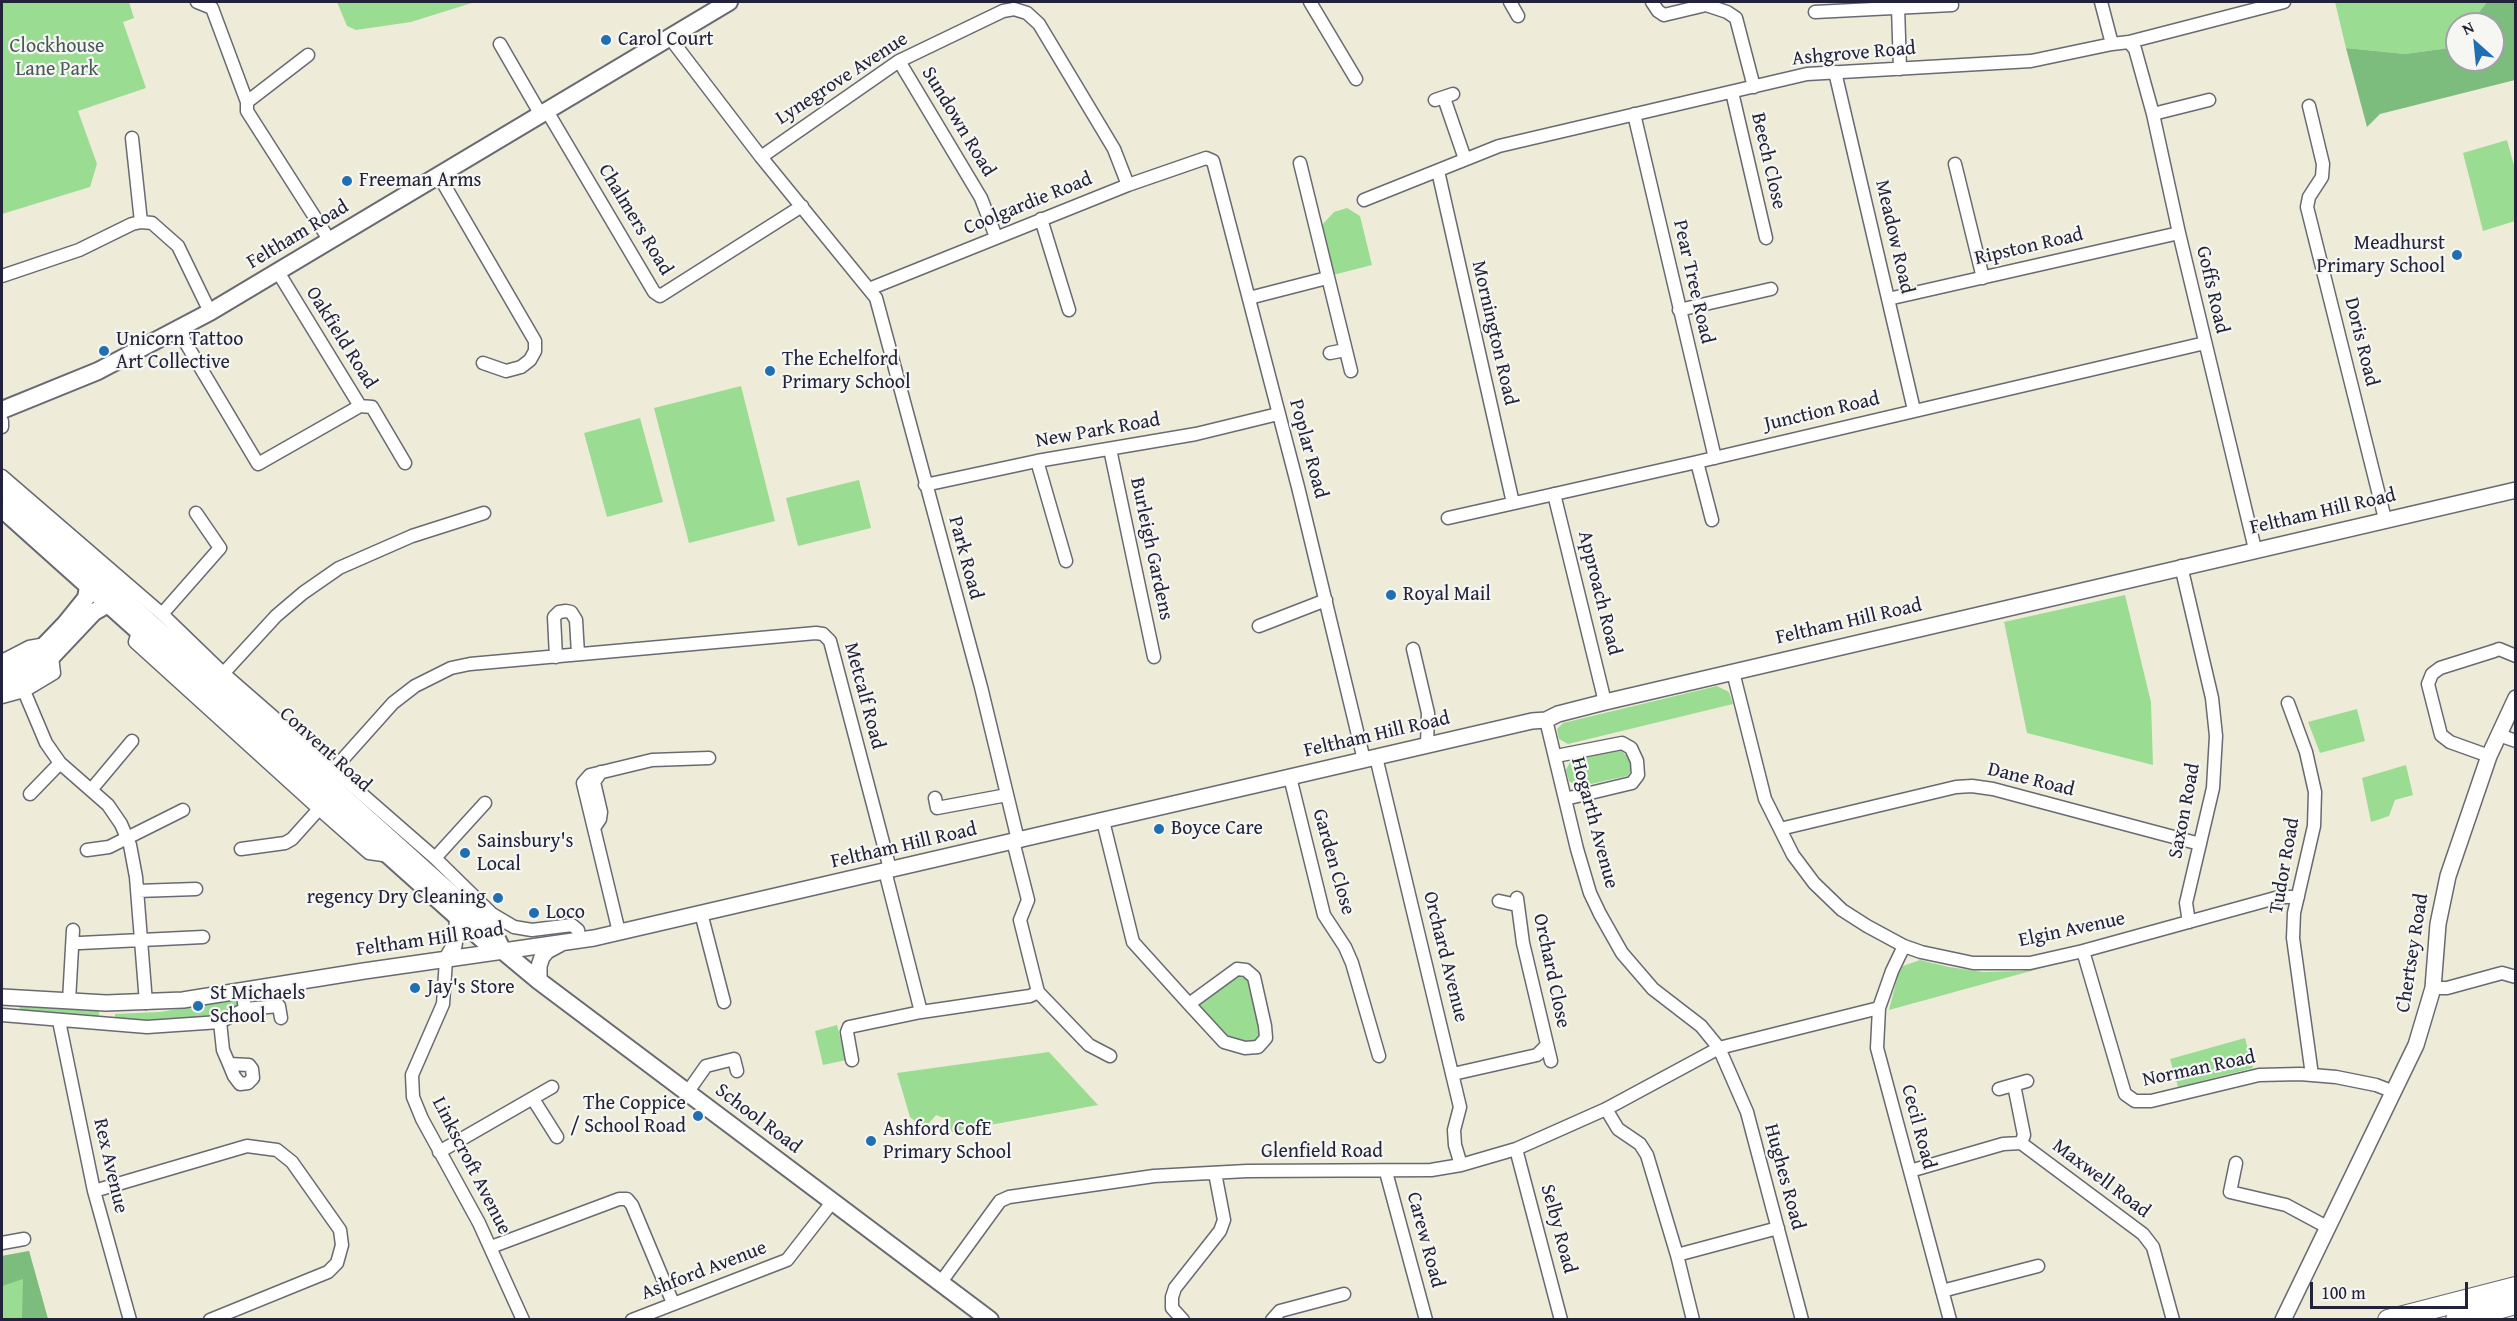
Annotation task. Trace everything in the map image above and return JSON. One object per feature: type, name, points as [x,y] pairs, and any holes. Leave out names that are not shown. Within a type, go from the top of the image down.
[{"type":"highway","points":[[2388,1320],[2516,1287]]},
{"type":"highway","points":[[2456,1320],[2516,1304]]},
{"type":"main road","name":"Feltham Road","points":[[2,410],[98,371],[178,330],[729,2]]},
{"type":"main road","name":"Convent Road","points":[[2,489],[112,587],[220,677],[329,773],[493,931],[503,951]]},
{"type":"main road","name":"Convent Road","points":[[2,509],[392,856],[484,941],[503,951]]},
{"type":"main road","points":[[2,686],[28,677],[86,598],[88,587]]},
{"type":"main road","points":[[2,671],[15,667],[37,653],[49,650],[94,612],[108,604]]},
{"type":"main road","name":"School Road","points":[[503,951],[539,981],[941,1282],[984,1317]]},
{"type":"street","points":[[198,2],[212,8],[246,102],[247,111],[330,241]]},
{"type":"street","points":[[1310,2],[1356,80]]},
{"type":"street","points":[[1510,2],[1518,16]]},
{"type":"street","points":[[1653,2],[1658,11],[1664,15],[1706,5],[1727,12],[1736,18],[1754,87]]},
{"type":"street","points":[[2102,2],[2112,44]]},
{"type":"street","name":"Ashgrove Road","points":[[1364,200],[1499,147],[1807,74],[2031,61],[2129,42],[2284,2]]},
{"type":"street","points":[[1815,12],[1952,5]]},
{"type":"street","points":[[1898,7],[1900,69]]},
{"type":"street","name":"Lynegrove Avenue","points":[[761,157],[898,61],[1003,11],[1014,9],[1027,13],[1040,24],[1114,149],[1128,185]]},
{"type":"street","name":"Park Road","points":[[670,38],[761,157],[876,298],[981,687],[1007,795],[1028,900],[1020,920],[1038,992]]},
{"type":"street","name":"Goffs Road","points":[[2129,42],[2135,49],[2153,114],[2179,233],[2255,549]]},
{"type":"street","points":[[500,44],[544,113]]},
{"type":"street","points":[[246,102],[308,55]]},
{"type":"street","name":"Sundown Road","points":[[898,61],[981,198],[996,237]]},
{"type":"street","name":"Meadow Road","points":[[1835,72],[1914,410]]},
{"type":"street","name":"Beech Close","points":[[1732,92],[1766,238]]},
{"type":"street","points":[[1444,97],[1465,159]]},
{"type":"street","points":[[2153,114],[2209,100]]},
{"type":"street","name":"Doris Road","points":[[2309,106],[2323,164],[2322,177],[2309,197],[2307,207],[2385,519]]},
{"type":"street","name":"Chalmers Road","points":[[544,113],[654,292],[660,296],[802,206]]},
{"type":"street","name":"Pear Tree Road","points":[[1634,114],[1715,458]]},
{"type":"street","points":[[132,138],[141,222]]},
{"type":"street","name":"Poplar Road","points":[[1203,159],[1211,158],[1215,164],[1326,600],[1370,758]]},
{"type":"street","name":"Coolgardie Road","points":[[869,289],[1128,185],[1203,159]]},
{"type":"street","points":[[1300,163],[1350,371]]},
{"type":"street","points":[[1956,164],[1983,278]]},
{"type":"street","name":"Mornington Road","points":[[1438,171],[1513,503]]},
{"type":"street","points":[[439,176],[535,341],[536,351],[521,367],[506,371],[483,363]]},
{"type":"street","points":[[1041,219],[1069,310]]},
{"type":"street","points":[[2,276],[79,250],[141,222],[152,223],[178,246],[210,312]]},
{"type":"street","name":"Ripston Road","points":[[1888,299],[2179,233]]},
{"type":"street","name":"Oakfield Road","points":[[178,330],[258,464],[360,406],[278,272]]},
{"type":"street","points":[[1249,298],[1327,278]]},
{"type":"street","points":[[1679,310],[1771,289]]},
{"type":"street","name":"Junction Road","points":[[1448,518],[2205,343]]},
{"type":"street","points":[[1330,353],[1345,350]]},
{"type":"street","points":[[360,406],[372,407],[405,463]]},
{"type":"street","name":"New Park Road","points":[[925,485],[1037,461],[1196,434],[1278,414]]},
{"type":"street","points":[[2,421],[2,427]]},
{"type":"street","name":"Burleigh Gardens","points":[[1110,449],[1154,657]]},
{"type":"street","points":[[1037,461],[1066,561]]},
{"type":"street","points":[[1698,462],[1712,520]]},
{"type":"street","name":"Convent Road","points":[[2,476],[162,614],[220,677]]},
{"type":"street","name":"Feltham Hill Road","points":[[2,997],[146,1003],[580,941],[1370,758],[1532,721],[1546,720],[1558,714],[1605,702],[2181,566],[2516,490]]},
{"type":"street","name":"Approach Road","points":[[1554,494],[1605,702]]},
{"type":"street","points":[[162,614],[220,549],[196,513]]},
{"type":"street","points":[[220,677],[276,616],[303,593],[339,568],[412,536],[484,513]]},
{"type":"street","name":"Saxon Road","points":[[2181,566],[2212,698],[2216,736],[2213,788],[2186,903],[2188,922]]},
{"type":"street","points":[[1259,626],[1326,600]]},
{"type":"street","points":[[556,657],[554,617],[559,612],[566,611],[572,612],[576,620],[578,654]]},
{"type":"street","name":"Convent Road","points":[[138,632],[135,642],[369,853],[392,856]]},
{"type":"street","name":"Metcalf Road","points":[[329,773],[393,703],[434,675],[470,664],[823,634],[830,641],[921,1012]]},
{"type":"street","points":[[2,661],[29,647],[49,650],[54,673],[24,691],[2,697]]},
{"type":"street","points":[[1413,649],[1428,713],[1428,745]]},
{"type":"street","points":[[2489,756],[2450,742],[2441,735],[2428,684],[2432,674],[2440,668],[2499,649],[2516,656]]},
{"type":"street","name":"Elgin Avenue","points":[[1733,672],[1765,799],[1793,855],[1814,883],[1842,910],[1904,946],[1973,963],[2030,963],[2083,951],[2278,897],[2298,897]]},
{"type":"street","points":[[24,691],[46,743],[60,763],[108,805],[128,839],[137,891],[146,1003]]},
{"type":"street","name":"Chertsey Road","points":[[2289,1315],[2327,1227],[2416,1046],[2433,988],[2438,924],[2448,876],[2489,756],[2516,698]]},
{"type":"street","name":"Tudor Road","points":[[2288,703],[2306,752],[2314,792],[2314,826],[2294,913],[2293,938],[2312,1075]]},
{"type":"street","name":"Hogarth Avenue","points":[[1546,720],[1590,893],[1622,953],[1653,989],[1701,1026],[1719,1048]]},
{"type":"street","points":[[2499,735],[2516,741]]},
{"type":"street","points":[[91,790],[132,741]]},
{"type":"street","points":[[1556,756],[1622,743],[1630,748],[1637,761],[1638,775],[1632,783],[1565,798]]},
{"type":"street","points":[[619,932],[594,828],[600,819],[601,812],[594,782],[601,772],[652,760],[709,758]]},
{"type":"street","name":"Orchard Avenue","points":[[1370,758],[1453,1074],[1460,1107],[1454,1130],[1455,1145],[1461,1165]]},
{"type":"street","points":[[30,794],[60,763]]},
{"type":"street","name":"Convent Road","points":[[329,773],[435,858],[492,914],[514,927],[532,930],[572,926],[578,930],[580,941]]},
{"type":"street","name":"Garden Close","points":[[1290,777],[1324,915],[1345,947],[1352,963],[1379,1056]]},
{"type":"street","name":"Dane Road","points":[[1780,829],[1956,787],[1972,786],[1993,789],[2200,844]]},
{"type":"street","points":[[935,798],[937,808],[1007,795]]},
{"type":"street","points":[[435,858],[485,803]]},
{"type":"street","points":[[241,849],[285,843],[292,839],[319,808]]},
{"type":"street","points":[[87,850],[109,847],[183,810]]},
{"type":"street","points":[[1103,821],[1133,942],[1189,1004],[1224,1042],[1245,1048],[1258,1047],[1266,1038],[1254,976],[1246,970],[1237,969],[1189,1004]]},
{"type":"street","points":[[137,891],[196,889]]},
{"type":"street","name":"Orchard Close","points":[[1499,900],[1517,902],[1523,943],[1551,1061]]},
{"type":"street","points":[[701,913],[724,1002]]},
{"type":"street","points":[[446,960],[454,946],[458,918]]},
{"type":"street","points":[[69,1001],[73,930]]},
{"type":"street","points":[[80,944],[202,937]]},
{"type":"street","points":[[539,981],[539,966],[542,957],[547,951],[562,943]]},
{"type":"street","name":"Cecil Road","points":[[1904,946],[1879,1008],[1877,1048],[1950,1320]]},
{"type":"street","name":"Norman Road","points":[[2083,951],[2125,1094],[2135,1101],[2151,1101],[2259,1075],[2312,1075],[2376,1085],[2394,1092]]},
{"type":"street","name":"Linkscroft Avenue","points":[[446,960],[443,1004],[412,1075],[413,1097],[422,1119],[491,1247],[523,1320]]},
{"type":"street","points":[[2433,988],[2447,988],[2502,973],[2516,976]]},
{"type":"street","points":[[242,990],[245,1009]]},
{"type":"street","points":[[852,1060],[847,1032],[849,1027],[921,1012],[1030,996],[1038,992],[1089,1044],[1110,1056]]},
{"type":"street","points":[[2,1015],[147,1027],[220,1022],[245,1009],[279,1006],[281,1018]]},
{"type":"street","points":[[1719,1048],[1879,1008]]},
{"type":"street","name":"Rex Avenue","points":[[59,1021],[94,1191],[129,1320]]},
{"type":"street","points":[[220,1022],[224,1050],[229,1064]]},
{"type":"street","name":"Orchard Close","points":[[1453,1074],[1537,1055],[1547,1045]]},
{"type":"street","name":"Glenfield Road","points":[[941,1282],[1000,1201],[1009,1197],[1154,1176],[1215,1173],[1386,1172],[1431,1170],[1461,1165],[1516,1149],[1606,1109],[1719,1048]]},
{"type":"street","name":"Hughes Road","points":[[1719,1048],[1747,1112],[1802,1320]]},
{"type":"street","points":[[687,1092],[706,1066],[734,1059],[737,1071]]},
{"type":"street","points":[[1999,1089],[2028,1081]]},
{"type":"street","name":"Maxwell Road","points":[[2014,1086],[2024,1135],[2021,1143]]},
{"type":"street","points":[[440,1152],[552,1087]]},
{"type":"street","points":[[532,1099],[557,1137]]},
{"type":"street","points":[[1606,1109],[1618,1129],[1640,1144],[1647,1155],[1677,1255],[1693,1320]]},
{"type":"street","name":"Maxwell Road","points":[[1910,1172],[2003,1144],[2021,1143],[2144,1234],[2153,1247],[2173,1320]]},
{"type":"street","points":[[94,1191],[247,1146],[277,1150],[292,1162],[340,1230],[342,1245],[338,1263],[328,1272],[210,1320]]},
{"type":"street","name":"Selby Road","points":[[1516,1149],[1561,1320]]},
{"type":"street","points":[[2236,1163],[2230,1192],[2286,1205],[2327,1227]]},
{"type":"street","name":"Carew Road","points":[[1386,1172],[1426,1320]]},
{"type":"street","points":[[1182,1320],[1172,1308],[1175,1288],[1220,1231],[1224,1220],[1215,1173]]},
{"type":"street","points":[[491,1247],[619,1198],[627,1199],[632,1205],[673,1304]]},
{"type":"street","name":"Ashford Avenue","points":[[632,1320],[788,1260],[833,1201]]},
{"type":"street","points":[[1677,1255],[1778,1228]]},
{"type":"street","points":[[2,1243],[24,1239]]},
{"type":"street","points":[[1942,1291],[2038,1266]]},
{"type":"street","points":[[1272,1320],[1280,1311],[1344,1294]]},
{"type":"green space","name":"Clockhouse Lane Park","points":[[2,2],[129,2],[134,18],[123,22],[146,88],[78,111],[97,164],[90,187],[2,214]]},
{"type":"green space","points":[[337,2],[475,2],[411,22],[356,30],[347,26]]},
{"type":"green space","points":[[2335,2],[2487,2],[2479,12],[2445,12],[2445,49],[2405,54],[2346,48]]},
{"type":"green space","points":[[2487,2],[2515,2],[2515,80],[2380,114],[2367,127],[2346,48],[2405,54],[2445,49],[2445,72],[2505,72],[2505,12],[2479,12]]},
{"type":"green space","points":[[2507,140],[2515,169],[2515,221],[2483,231],[2463,153]]},
{"type":"green space","points":[[1347,208],[1360,216],[1372,265],[1333,275],[1322,225],[1334,212]]},
{"type":"green space","points":[[741,386],[775,521],[689,543],[654,408]]},
{"type":"green space","points":[[640,418],[663,502],[607,517],[584,433]]},
{"type":"green space","points":[[859,480],[871,528],[798,546],[786,498]]},
{"type":"green space","points":[[2125,595],[2151,702],[2153,765],[2027,733],[2004,622]]},
{"type":"green space","points":[[1717,686],[1729,692],[1733,704],[1568,744],[1559,739],[1557,729],[1563,723]]},
{"type":"green space","points":[[2357,709],[2365,741],[2320,753],[2308,722]]},
{"type":"green space","points":[[1620,750],[1628,757],[1632,770],[1627,776],[1577,787],[1569,781],[1566,770],[1571,760]]},
{"type":"green space","points":[[2406,765],[2413,795],[2395,800],[2389,816],[2371,822],[2362,778]]},
{"type":"green space","points":[[1920,960],[1983,972],[2020,971],[2049,966],[1889,1010],[1898,975],[1903,966]]},
{"type":"green space","points":[[1234,976],[1245,978],[1250,983],[1261,1031],[1257,1039],[1250,1043],[1232,1041],[1220,1033],[1200,1010],[1199,1003]]},
{"type":"green space","points":[[237,999],[237,1005],[230,1012],[191,1020],[153,1022],[115,1019],[115,1014],[160,1012]]},
{"type":"green space","points":[[19,1006],[99,1011],[99,1015],[97,1018],[20,1011]]},
{"type":"green space","points":[[837,1025],[846,1060],[823,1065],[815,1031]]},
{"type":"green space","points":[[2245,1038],[2253,1068],[2178,1087],[2170,1059]]},
{"type":"green space","points":[[1049,1052],[1098,1105],[952,1132],[944,1118],[936,1115],[924,1129],[910,1117],[897,1073]]},
{"type":"green space","points":[[29,1251],[48,1319],[2,1320],[2,1256]]},
{"type":"green space","points":[[29,1251],[48,1319],[22,1319],[23,1279],[2,1286],[2,1256]]},
{"type":"place","name":"Carol Court","points":[[606,40]]},
{"type":"place","name":"Freeman Arms","points":[[347,181]]},
{"type":"place","name":"Meadhurst Primary School","points":[[2457,255]]},
{"type":"place","name":"Unicorn Tattoo Art Collective","points":[[104,351]]},
{"type":"place","name":"The Echelford Primary School","points":[[770,371]]},
{"type":"place","name":"Royal Mail","points":[[1391,595]]},
{"type":"place","name":"Boyce Care","points":[[1159,829]]},
{"type":"place","name":"Sainsbury's Local","points":[[465,853]]},
{"type":"place","name":"regency Dry Cleaning","points":[[498,898]]},
{"type":"place","name":"Loco","points":[[534,913]]},
{"type":"place","name":"Jay's Store","points":[[415,988]]},
{"type":"place","name":"St Michaels School","points":[[198,1006]]},
{"type":"place","name":"The Coppice / School Road","points":[[698,1116]]},
{"type":"place","name":"Ashford CofE Primary School","points":[[871,1141]]}]
